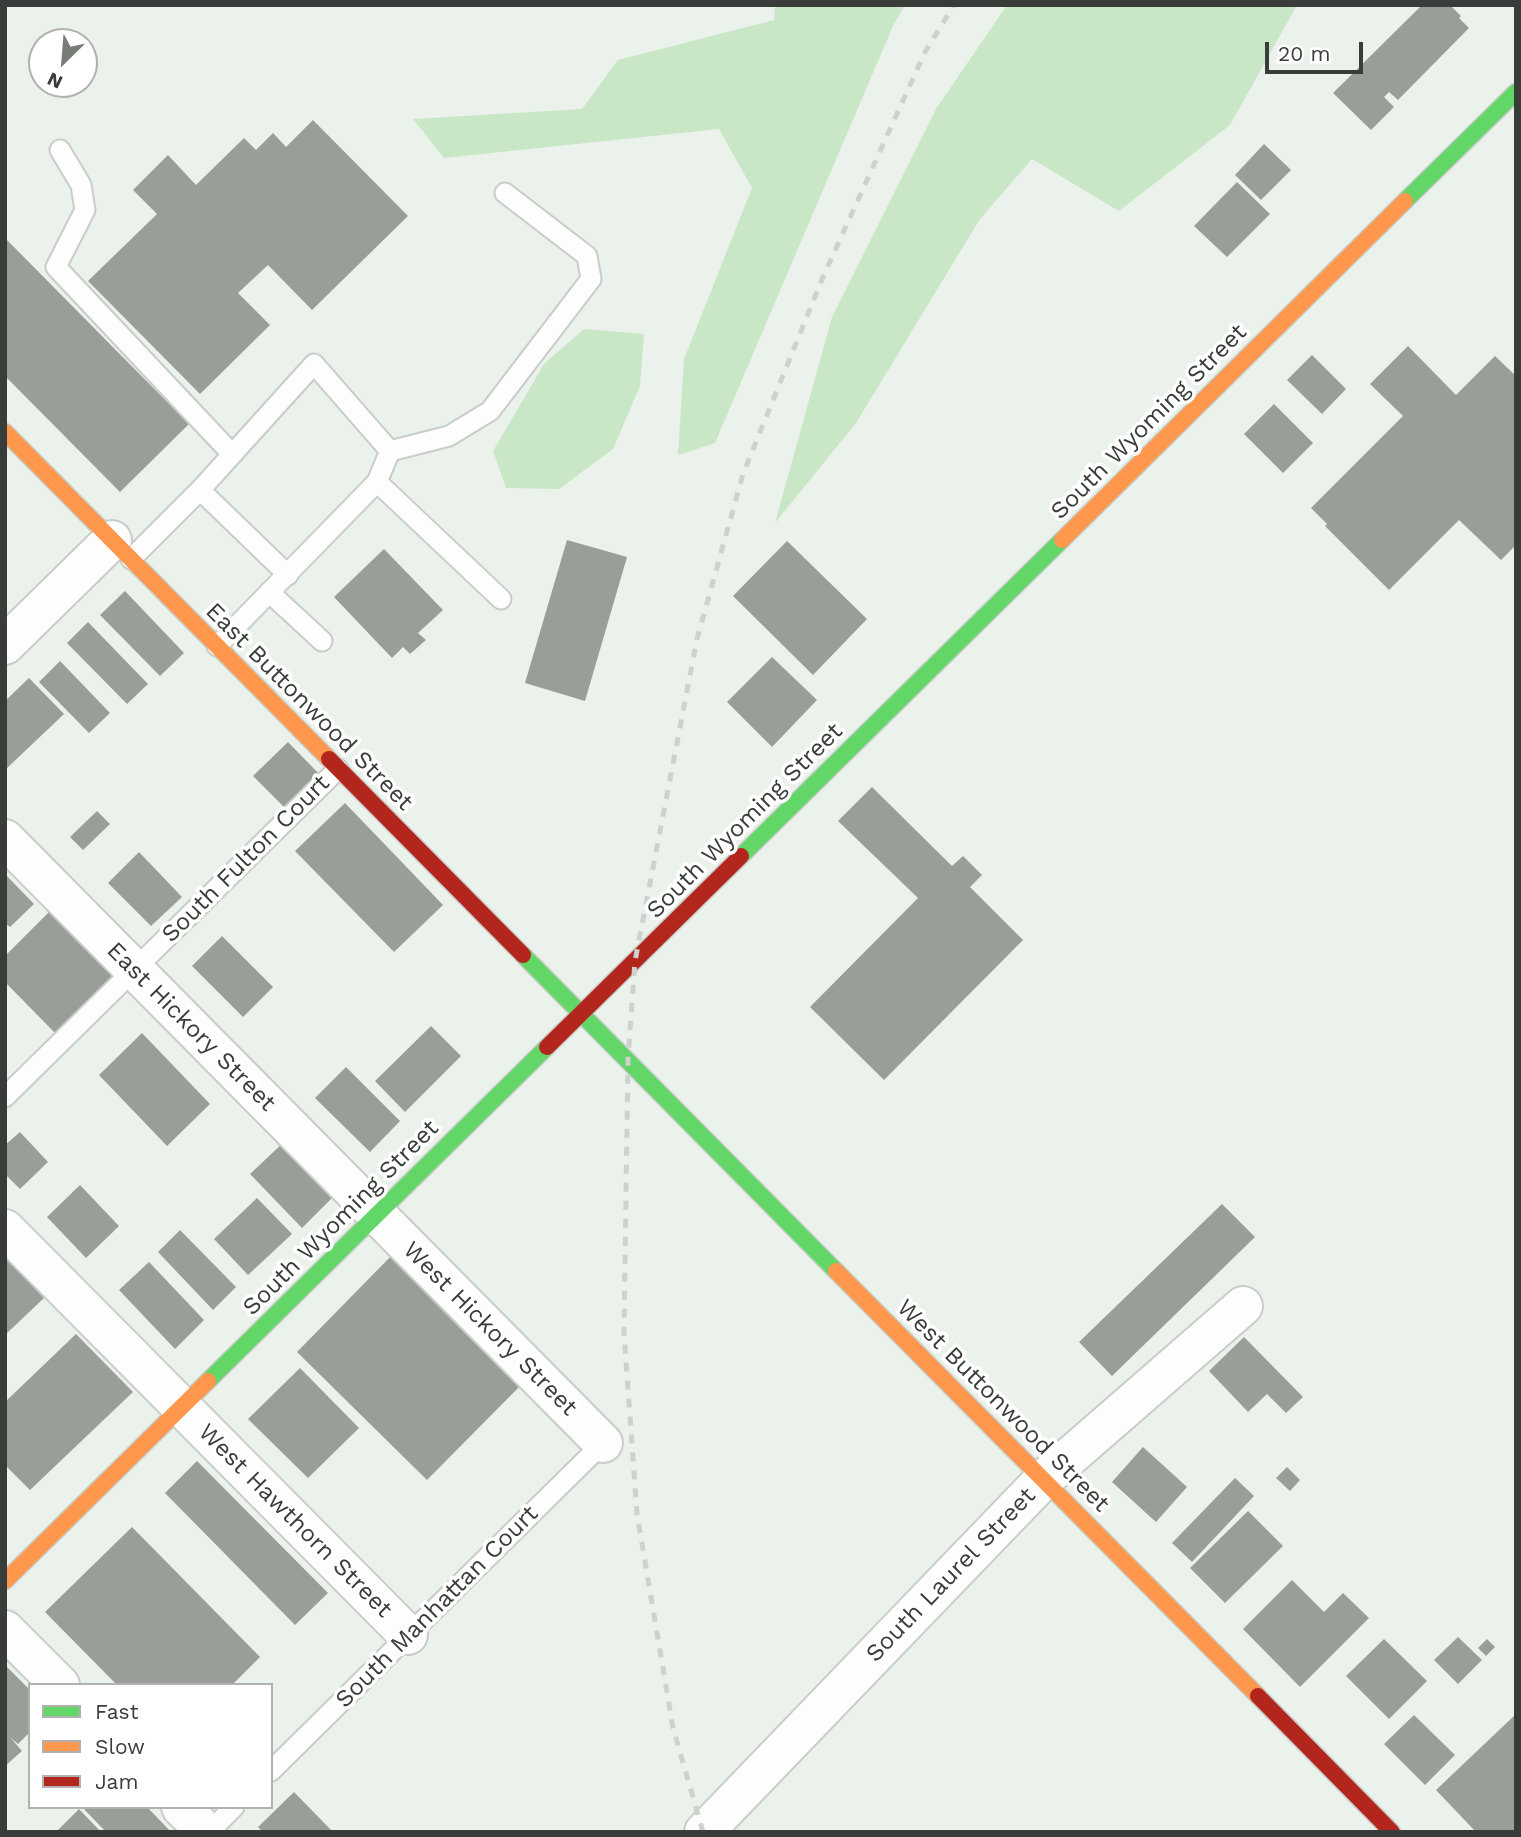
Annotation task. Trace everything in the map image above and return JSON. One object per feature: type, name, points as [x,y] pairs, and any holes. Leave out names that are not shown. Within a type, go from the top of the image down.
[{"type":"street","name":"South Wyoming Street","points":[[5,1581],[1516,92]]},
{"type":"street","name":"East Buttonwood Street","points":[[5,432],[581,1013]]},
{"type":"street","points":[[5,645],[121,549]]},
{"type":"street","name":"East Hickory Street","points":[[5,839],[377,1214]]},
{"type":"street","name":"West Buttonwood Street","points":[[581,1013],[1392,1832]]},
{"type":"street","name":"West Hickory Street","points":[[377,1214],[604,1443]]},
{"type":"street","name":"West Hawthorn Street","points":[[5,1229],[408,1635]]},
{"type":"street","name":"South Laurel Street","points":[[704,1832],[1043,1480],[1243,1306]]},
{"type":"street","points":[[5,1630],[58,1683]]},
{"type":"street","points":[[183,1809],[207,1832]]},
{"type":"lane","points":[[60,150],[81,185],[85,211],[56,267],[232,454]]},
{"type":"lane","points":[[390,451],[449,436],[490,411],[591,279],[587,256],[505,193]]},
{"type":"lane","points":[[121,549],[200,490],[314,364],[390,451]]},
{"type":"lane","points":[[217,646],[377,482],[390,451]]},
{"type":"lane","points":[[377,482],[501,599]]},
{"type":"lane","points":[[200,490],[288,575]]},
{"type":"lane","points":[[269,592],[322,641]]},
{"type":"lane","name":"South Fulton Court","points":[[5,1097],[338,769]]},
{"type":"lane","name":"South Manhattan Court","points":[[273,1768],[604,1443]]},
{"type":"lane","points":[[207,1832],[232,1809]]},
{"type":"green space","points":[[775,5],[905,5],[893,26],[715,443],[678,455],[684,359],[752,188],[719,129],[444,158],[413,119],[582,109],[618,60],[774,20]]},
{"type":"green space","points":[[1007,5],[1297,5],[1230,125],[1119,211],[1032,159],[980,219],[856,423],[775,523],[832,317],[936,109]]},
{"type":"green space","points":[[584,329],[644,334],[640,386],[613,449],[559,489],[506,488],[493,451],[544,364]]},
{"type":"building","points":[[1422,5],[1450,5],[1469,28],[1398,100],[1389,92],[1384,97],[1394,107],[1371,130],[1333,93]]},
{"type":"building","points":[[313,120],[408,216],[312,310],[268,265],[238,293],[270,325],[200,394],[88,281],[157,214],[133,190],[168,155],[196,185],[244,138],[256,150],[273,133],[286,147]]},
{"type":"building","points":[[1264,144],[1291,170],[1261,200],[1235,175]]},
{"type":"building","points":[[1237,182],[1270,214],[1227,257],[1194,226]]},
{"type":"building","points":[[5,238],[189,424],[120,492],[5,376]]},
{"type":"building","points":[[1408,346],[1456,395],[1495,356],[1516,376],[1516,545],[1501,560],[1459,520],[1389,590],[1325,526],[1327,524],[1311,508],[1403,416],[1370,384]]},
{"type":"building","points":[[1312,355],[1346,389],[1322,414],[1287,380]]},
{"type":"building","points":[[1274,404],[1313,443],[1283,473],[1244,434]]},
{"type":"building","points":[[567,540],[627,557],[585,701],[525,683]]},
{"type":"building","points":[[787,541],[867,619],[813,675],[733,596]]},
{"type":"building","points":[[384,549],[443,610],[418,633],[426,640],[410,654],[403,647],[392,658],[334,597]]},
{"type":"building","points":[[125,591],[184,653],[160,676],[100,615]]},
{"type":"building","points":[[88,622],[148,684],[127,704],[67,643]]},
{"type":"building","points":[[772,657],[817,700],[772,747],[727,702]]},
{"type":"building","points":[[60,661],[110,713],[89,733],[39,682]]},
{"type":"building","points":[[29,678],[64,714],[5,770],[5,701]]},
{"type":"building","points":[[288,742],[323,778],[288,811],[253,776]]},
{"type":"building","points":[[872,787],[952,866],[963,856],[982,875],[970,887],[1023,940],[884,1080],[810,1007],[918,898],[838,821]]},
{"type":"building","points":[[345,803],[443,905],[394,952],[295,851]]},
{"type":"building","points":[[97,811],[110,824],[83,850],[70,837]]},
{"type":"building","points":[[139,852],[182,897],[151,926],[108,883]]},
{"type":"building","points":[[5,874],[34,904],[10,927],[5,923]]},
{"type":"building","points":[[49,912],[113,977],[55,1033],[5,982],[5,956]]},
{"type":"building","points":[[222,936],[273,987],[243,1017],[192,966]]},
{"type":"building","points":[[431,1026],[461,1056],[405,1112],[375,1081]]},
{"type":"building","points":[[142,1033],[210,1104],[167,1146],[99,1075]]},
{"type":"building","points":[[346,1067],[400,1121],[370,1152],[315,1098]]},
{"type":"building","points":[[20,1132],[48,1162],[20,1189],[5,1174],[5,1145]]},
{"type":"building","points":[[284,1142],[335,1195],[302,1228],[250,1174]]},
{"type":"building","points":[[80,1185],[119,1226],[86,1258],[47,1217]]},
{"type":"building","points":[[257,1198],[292,1234],[248,1275],[214,1239]]},
{"type":"building","points":[[1222,1204],[1255,1237],[1112,1376],[1079,1342]]},
{"type":"building","points":[[180,1230],[236,1287],[213,1310],[158,1252]]},
{"type":"building","points":[[395,1252],[525,1381],[427,1480],[297,1352]]},
{"type":"building","points":[[8,1260],[44,1298],[5,1335],[5,1262]]},
{"type":"building","points":[[149,1262],[204,1320],[175,1349],[119,1290]]},
{"type":"building","points":[[76,1334],[133,1392],[30,1490],[5,1465],[5,1402]]},
{"type":"building","points":[[1244,1337],[1303,1397],[1286,1413],[1267,1394],[1248,1412],[1209,1371]]},
{"type":"building","points":[[300,1368],[359,1428],[308,1478],[248,1419]]},
{"type":"building","points":[[1143,1447],[1187,1487],[1156,1522],[1112,1482]]},
{"type":"building","points":[[197,1461],[328,1593],[295,1625],[165,1493]]},
{"type":"building","points":[[1287,1467],[1300,1480],[1290,1491],[1276,1478]]},
{"type":"building","points":[[1235,1478],[1254,1496],[1192,1562],[1172,1543]]},
{"type":"building","points":[[1248,1511],[1283,1546],[1225,1603],[1190,1568]]},
{"type":"building","points":[[132,1527],[260,1657],[234,1683],[115,1683],[45,1612]]},
{"type":"building","points":[[1292,1580],[1324,1612],[1343,1593],[1369,1618],[1300,1687],[1243,1629]]},
{"type":"building","points":[[1458,1637],[1482,1660],[1458,1684],[1434,1660]]},
{"type":"building","points":[[1384,1639],[1427,1681],[1389,1719],[1346,1676]]},
{"type":"building","points":[[1487,1639],[1495,1647],[1486,1656],[1478,1648]]},
{"type":"building","points":[[5,1665],[28,1688],[28,1734],[18,1744],[10,1737],[22,1751],[5,1766]]},
{"type":"building","points":[[1516,1714],[1516,1832],[1476,1832],[1436,1790]]},
{"type":"building","points":[[1414,1715],[1455,1755],[1425,1785],[1384,1744]]},
{"type":"building","points":[[294,1792],[333,1832],[263,1832],[258,1827]]},
{"type":"building","points":[[79,1809],[101,1832],[56,1832]]},
{"type":"building","points":[[84,1809],[149,1809],[171,1832],[106,1832]]},
{"type":"railway","points":[[703,1832],[673,1728],[637,1514],[624,1333],[628,1059],[635,961],[697,639],[743,474],[823,277],[925,52],[954,5]]},
{"type":"traffic: fast","points":[[1405,201],[1516,92]]},
{"type":"traffic: fast","points":[[741,856],[1062,540]]},
{"type":"traffic: fast","points":[[523,955],[836,1271]]},
{"type":"traffic: fast","points":[[208,1381],[547,1047]]},
{"type":"traffic: slow","points":[[1062,540],[1405,201]]},
{"type":"traffic: slow","points":[[5,432],[329,759]]},
{"type":"traffic: slow","points":[[836,1271],[1258,1696]]},
{"type":"traffic: slow","points":[[5,1581],[208,1381]]},
{"type":"traffic: jam","points":[[329,759],[523,955]]},
{"type":"traffic: jam","points":[[547,1047],[741,856]]},
{"type":"traffic: jam","points":[[1258,1696],[1392,1832]]}]
